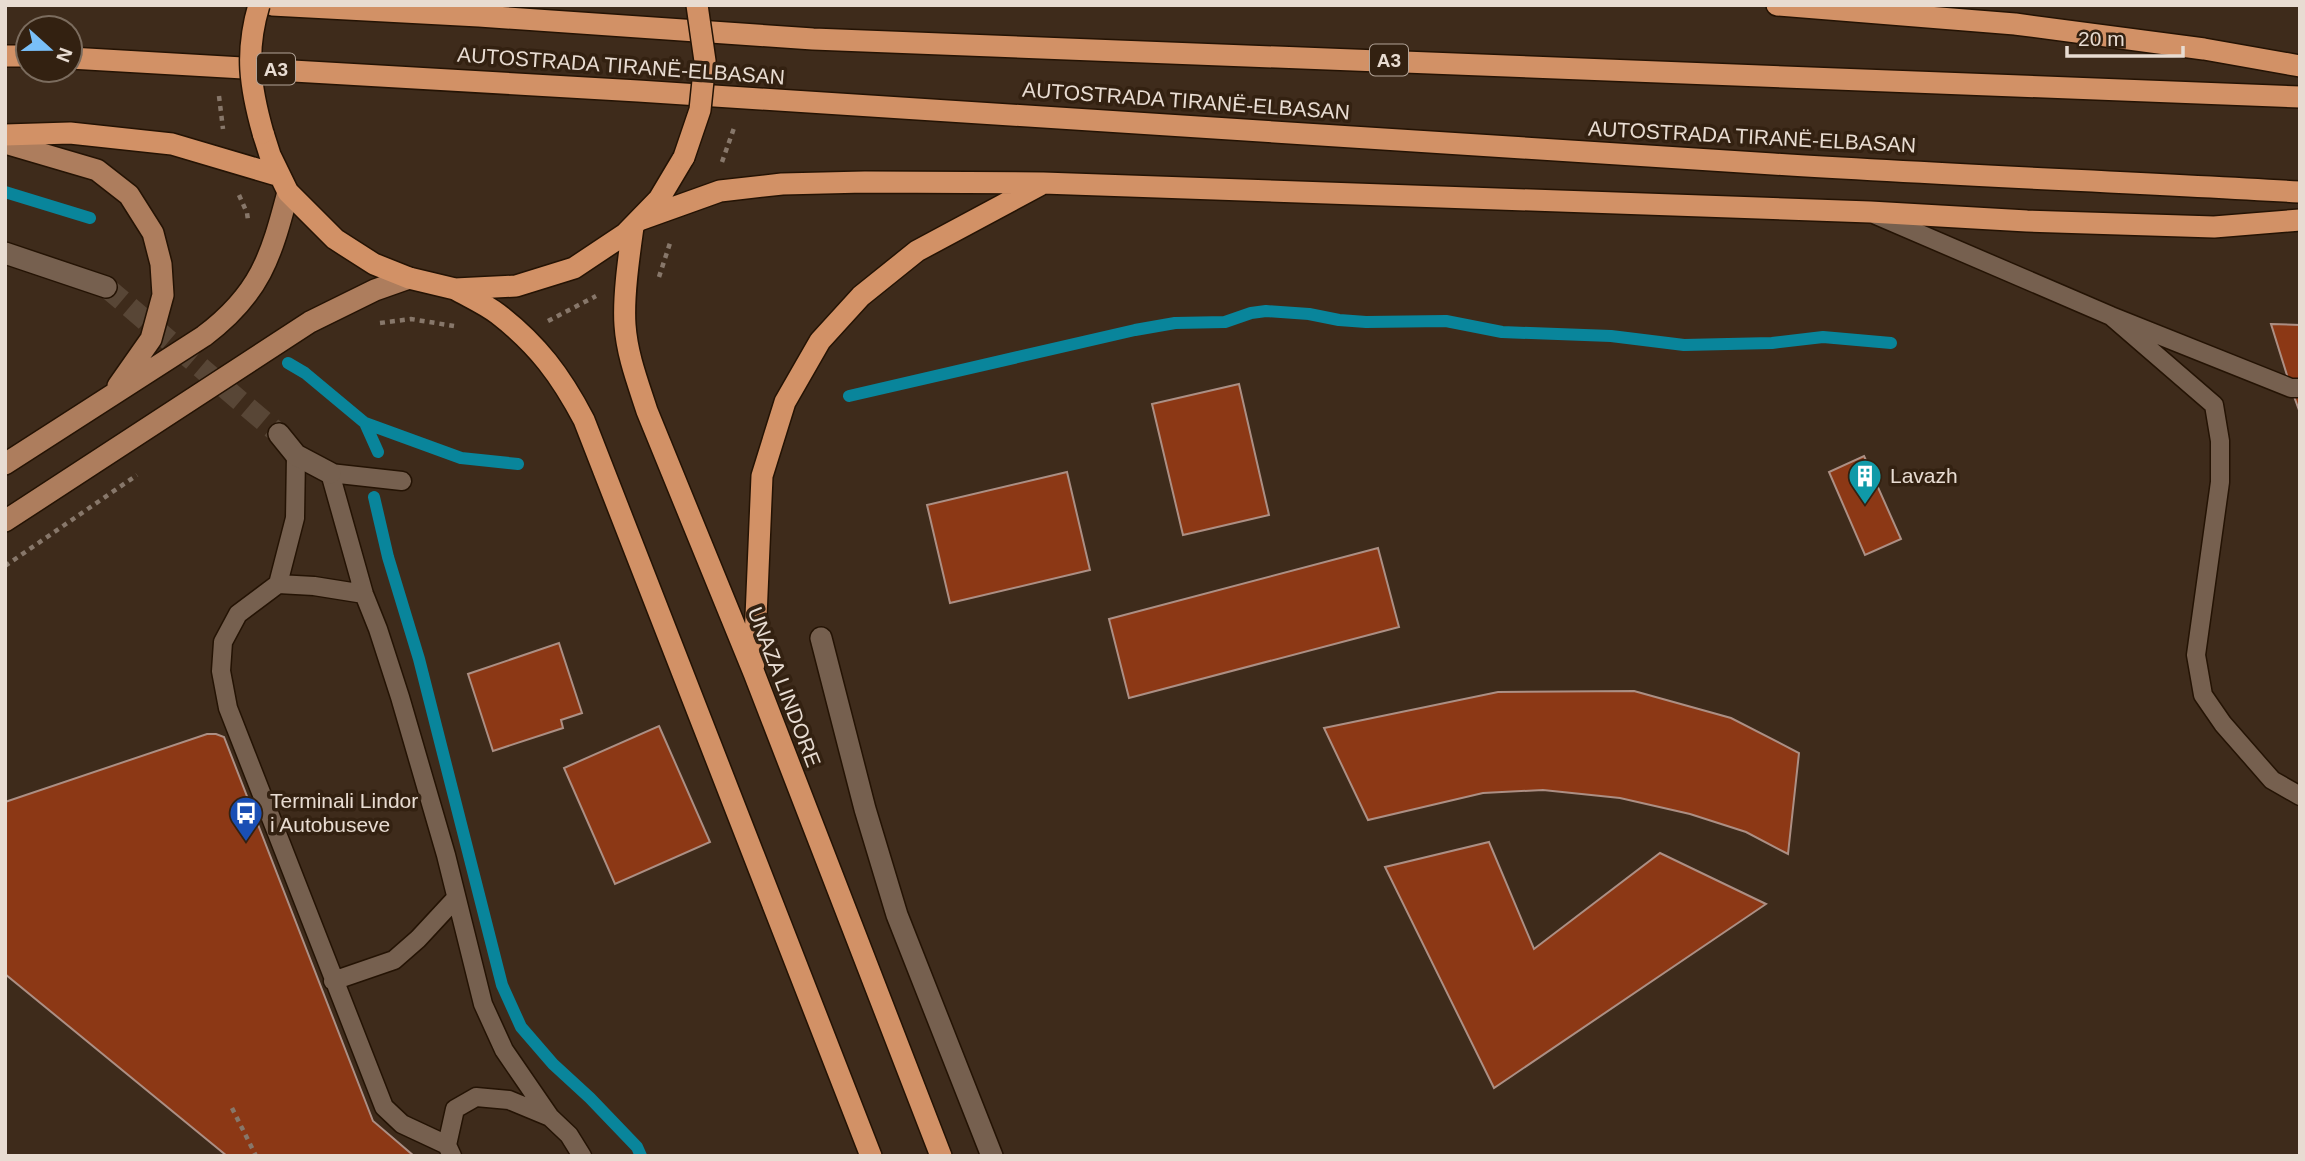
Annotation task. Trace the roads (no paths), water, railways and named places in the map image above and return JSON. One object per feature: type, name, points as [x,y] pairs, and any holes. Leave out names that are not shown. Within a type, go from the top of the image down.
[{"type":"highway","points":[[259,5],[251,31],[251,92],[263,133],[284,184],[335,239],[374,264],[409,278],[455,289],[516,286],[574,268],[625,234],[659,199],[684,156],[700,110],[705,61],[697,5]]},
{"type":"highway","name":"AUTOSTRADA TIRANË-ELBASAN","points":[[272,5],[813,39],[2300,97]]},
{"type":"highway","points":[[1777,5],[2015,24],[2204,49],[2300,66]]},
{"type":"highway","name":"AUTOSTRADA TIRANË-ELBASAN","points":[[84,59],[482,80],[1775,164],[2300,192]]},
{"type":"highway","points":[[5,135],[70,133],[172,144],[284,184]]},
{"type":"highway","points":[[636,223],[720,191],[752,186],[865,182],[1043,183],[2214,227],[2300,220]]},
{"type":"highway","points":[[754,673],[762,476],[785,402],[820,341],[861,296],[917,251],[1043,183]]},
{"type":"highway","name":"UNAZA LINDORE","points":[[636,223],[627,273],[625,325],[634,369],[648,411],[754,673],[941,1156]]},
{"type":"highway","points":[[455,289],[497,313],[539,352],[566,385],[584,420],[871,1156]]},
{"type":"main road","points":[[5,143],[97,170],[129,195],[153,233],[161,264],[163,295],[151,339],[113,393]]},
{"type":"main road","points":[[5,464],[204,336],[229,317],[257,281],[275,242],[284,184]]},
{"type":"main road","points":[[5,521],[310,322],[375,290],[409,278]]},
{"type":"street","points":[[5,253],[106,287]]},
{"type":"street","points":[[279,433],[296,455],[330,473]]},
{"type":"street","points":[[821,638],[865,809],[897,915],[992,1156]]},
{"type":"lane","points":[[1870,212],[2111,316],[2291,388],[2300,388]]},
{"type":"lane","points":[[2111,316],[2214,405],[2220,441],[2220,482],[2196,655],[2203,695],[2223,724],[2272,780],[2300,796]]},
{"type":"lane","points":[[296,455],[295,518],[278,584],[238,614],[223,642],[221,671],[228,708],[384,1107],[402,1124],[449,1150],[455,1109],[476,1097],[509,1100],[550,1117]]},
{"type":"lane","points":[[402,481],[330,473],[364,594],[400,697],[446,855],[483,1004],[504,1050],[550,1117],[569,1135],[582,1156]]},
{"type":"lane","points":[[278,584],[314,586],[364,594]]},
{"type":"lane","points":[[333,981],[394,960],[418,939],[456,898]]},
{"type":"waterway","points":[[5,192],[90,218]]},
{"type":"waterway","points":[[849,396],[1135,330],[1175,323],[1225,322],[1266,311],[1366,322],[1446,321],[1502,332],[1611,336],[1684,345],[1772,343],[1823,337],[1891,343]]},
{"type":"waterway","points":[[288,363],[305,373],[365,423],[461,458],[518,464]]},
{"type":"waterway","points":[[365,423],[378,452]]},
{"type":"waterway","points":[[374,497],[388,557],[419,659],[502,985],[521,1027],[553,1064],[637,1147],[641,1156]]},
{"type":"tunnel","points":[[106,287],[279,434]]},
{"type":"place","name":"Lavazh","points":[[1865,506]]},
{"type":"place","name":"Terminali Lindor i Autobuseve","points":[[246,843]]}]
